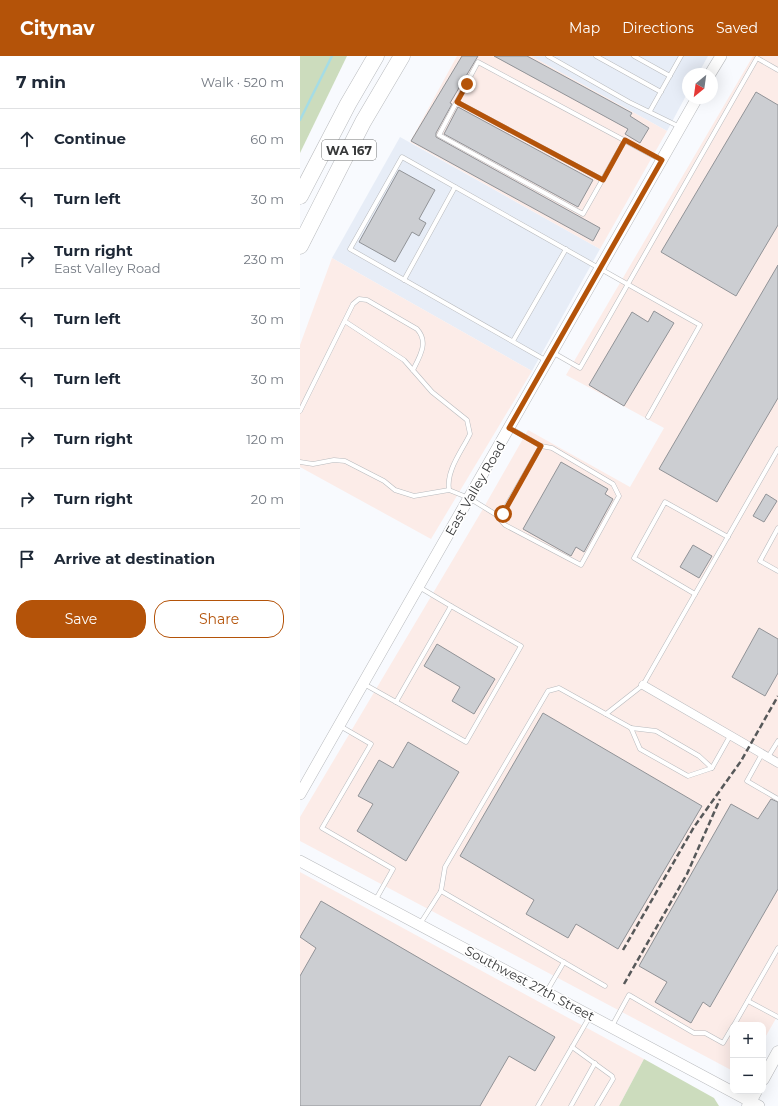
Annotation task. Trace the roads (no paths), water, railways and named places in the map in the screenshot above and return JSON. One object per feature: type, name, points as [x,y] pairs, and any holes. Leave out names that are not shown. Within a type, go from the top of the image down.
[{"type":"highway","name":"WA 167","points":[[300,180],[368,56]]},
{"type":"highway","points":[[300,196],[348,104],[376,56]]},
{"type":"highway","name":"WA 167","points":[[300,246],[363,122],[402,56]]},
{"type":"main road","points":[[766,1074],[778,1052]]},
{"type":"street","points":[[714,68],[721,56]]},
{"type":"street","name":"East Valley Road","points":[[302,787],[340,726],[693,104]]},
{"type":"street","points":[[643,685],[778,763]]},
{"type":"street","name":"Southwest 27th Street","points":[[300,861],[753,1101]]},
{"type":"lane","points":[[548,56],[629,102],[680,127]]},
{"type":"lane","points":[[596,56],[661,92]]},
{"type":"lane","points":[[634,56],[670,76]]},
{"type":"lane","points":[[650,111],[681,56]]},
{"type":"lane","points":[[648,416],[700,325],[628,284],[600,268],[402,158],[350,249],[513,342],[580,368],[628,284],[757,58],[778,70]]},
{"type":"lane","points":[[625,140],[583,214],[439,135],[478,62],[625,140],[662,160]]},
{"type":"lane","points":[[457,102],[603,180]]},
{"type":"lane","points":[[404,280],[455,187]]},
{"type":"lane","points":[[513,342],[566,249]]},
{"type":"lane","points":[[300,411],[332,345],[346,322],[353,304],[359,299],[367,300],[417,329],[422,334],[424,341],[421,354],[413,370]]},
{"type":"lane","points":[[346,322],[404,360],[432,392],[467,420],[470,426],[470,434],[452,468],[448,484],[449,490]]},
{"type":"lane","points":[[300,462],[313,464],[334,460],[345,461],[384,481],[395,490],[414,496],[449,490],[469,498],[497,516],[505,525],[581,565],[618,500],[618,491],[613,484],[552,448],[541,446],[509,428]]},
{"type":"lane","points":[[497,516],[500,517],[503,514],[541,446]]},
{"type":"lane","points":[[606,714],[643,685],[778,449]]},
{"type":"lane","points":[[695,594],[634,558],[665,502],[728,537]]},
{"type":"lane","points":[[778,528],[760,561],[778,571]]},
{"type":"lane","points":[[364,684],[466,742],[502,680],[521,646],[419,587]]},
{"type":"lane","points":[[396,702],[451,606]]},
{"type":"lane","points":[[420,925],[441,891],[445,867],[548,691],[559,688],[631,728],[656,731],[699,756],[712,768]]},
{"type":"lane","points":[[340,726],[371,744],[322,828],[393,869],[375,901]]},
{"type":"lane","points":[[631,728],[640,749],[688,776],[712,768],[730,735]]},
{"type":"lane","points":[[778,741],[765,755],[747,781],[778,799]]},
{"type":"lane","points":[[441,891],[605,986]]},
{"type":"lane","points":[[735,1022],[778,948]]},
{"type":"lane","points":[[547,992],[564,962]]},
{"type":"lane","points":[[612,1027],[629,995],[694,1033],[705,1033],[723,1044],[730,1031]]},
{"type":"lane","points":[[748,1000],[778,1017]]},
{"type":"lane","points":[[538,1106],[590,1016]]},
{"type":"lane","points":[[572,1047],[610,1073],[612,1079],[597,1106]]},
{"type":"lane","points":[[571,1106],[595,1063]]},
{"type":"waterway","points":[[300,120],[332,56]]},
{"type":"railway","points":[[623,950],[694,827],[741,761],[778,696]]},
{"type":"railway","points":[[624,984],[687,874],[720,799]]}]
